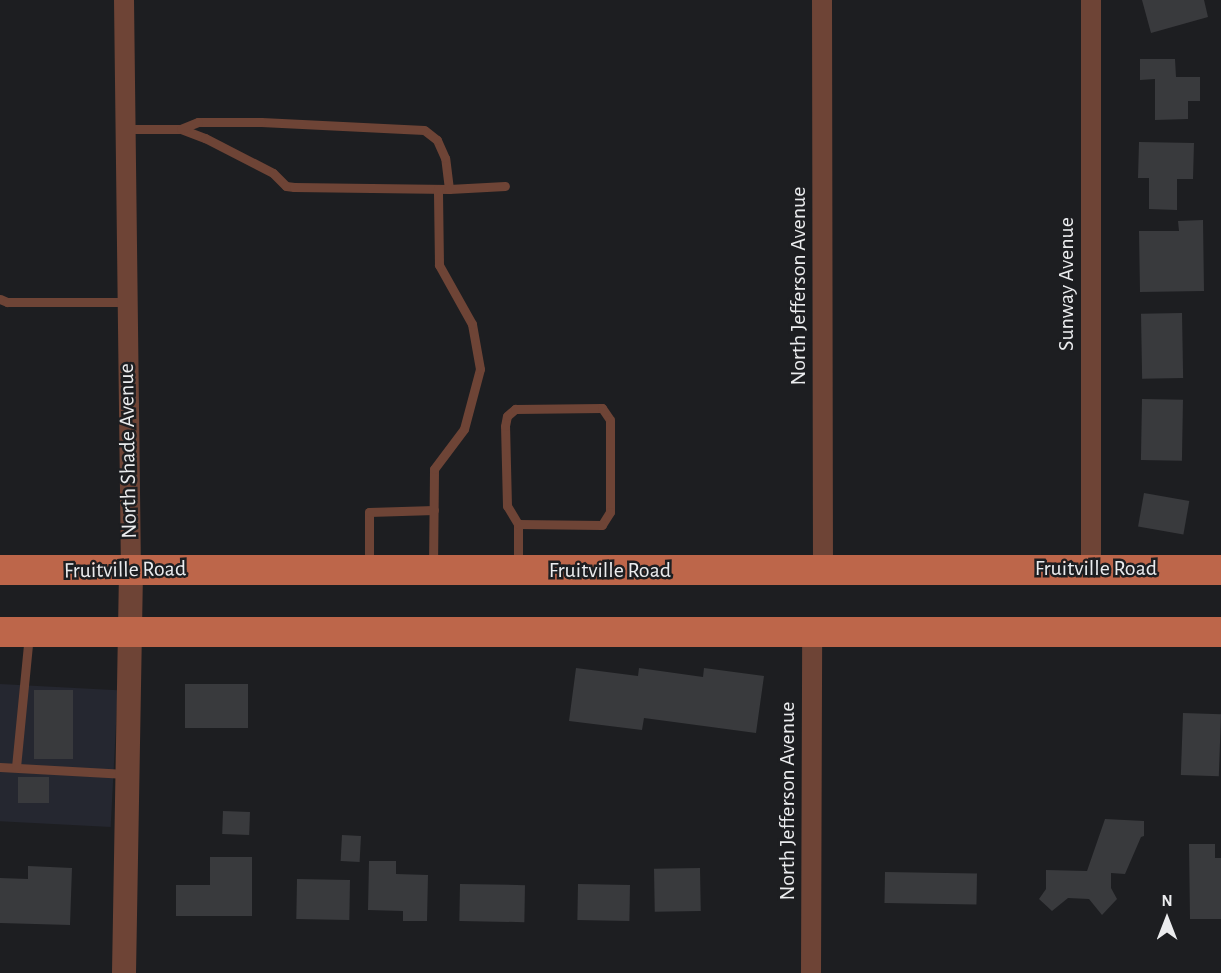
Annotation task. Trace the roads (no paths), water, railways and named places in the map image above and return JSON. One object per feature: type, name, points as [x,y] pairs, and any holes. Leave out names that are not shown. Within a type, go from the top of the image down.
[{"type":"main road","name":"Fruitville Road","points":[[0,570],[1221,570]]},
{"type":"main road","points":[[0,632],[812,630],[1221,632]]},
{"type":"street","name":"North Shade Avenue","points":[[124,0],[131,632],[124,973]]},
{"type":"street","name":"North Jefferson Avenue","points":[[822,0],[823,571]]},
{"type":"street","name":"Sunway Avenue","points":[[1091,0],[1091,569]]},
{"type":"street","name":"North Jefferson Avenue","points":[[811,973],[812,630]]},
{"type":"lane","points":[[181,129],[198,122],[261,122],[424,130],[437,140],[445,158],[449,189]]},
{"type":"lane","points":[[124,129],[181,129],[205,138],[273,173],[286,186],[438,189],[506,186]]},
{"type":"lane","points":[[433,570],[434,469],[464,429],[480,369],[472,324],[439,265],[438,189]]},
{"type":"lane","points":[[0,299],[7,302],[126,302]]},
{"type":"lane","points":[[518,524],[602,525],[610,512],[610,420],[602,408],[515,408],[507,416],[505,426],[507,506],[518,524],[518,570]]},
{"type":"lane","points":[[369,570],[369,512],[434,510]]},
{"type":"lane","points":[[16,767],[23,676],[30,632]]},
{"type":"lane","points":[[0,767],[128,774]]}]
